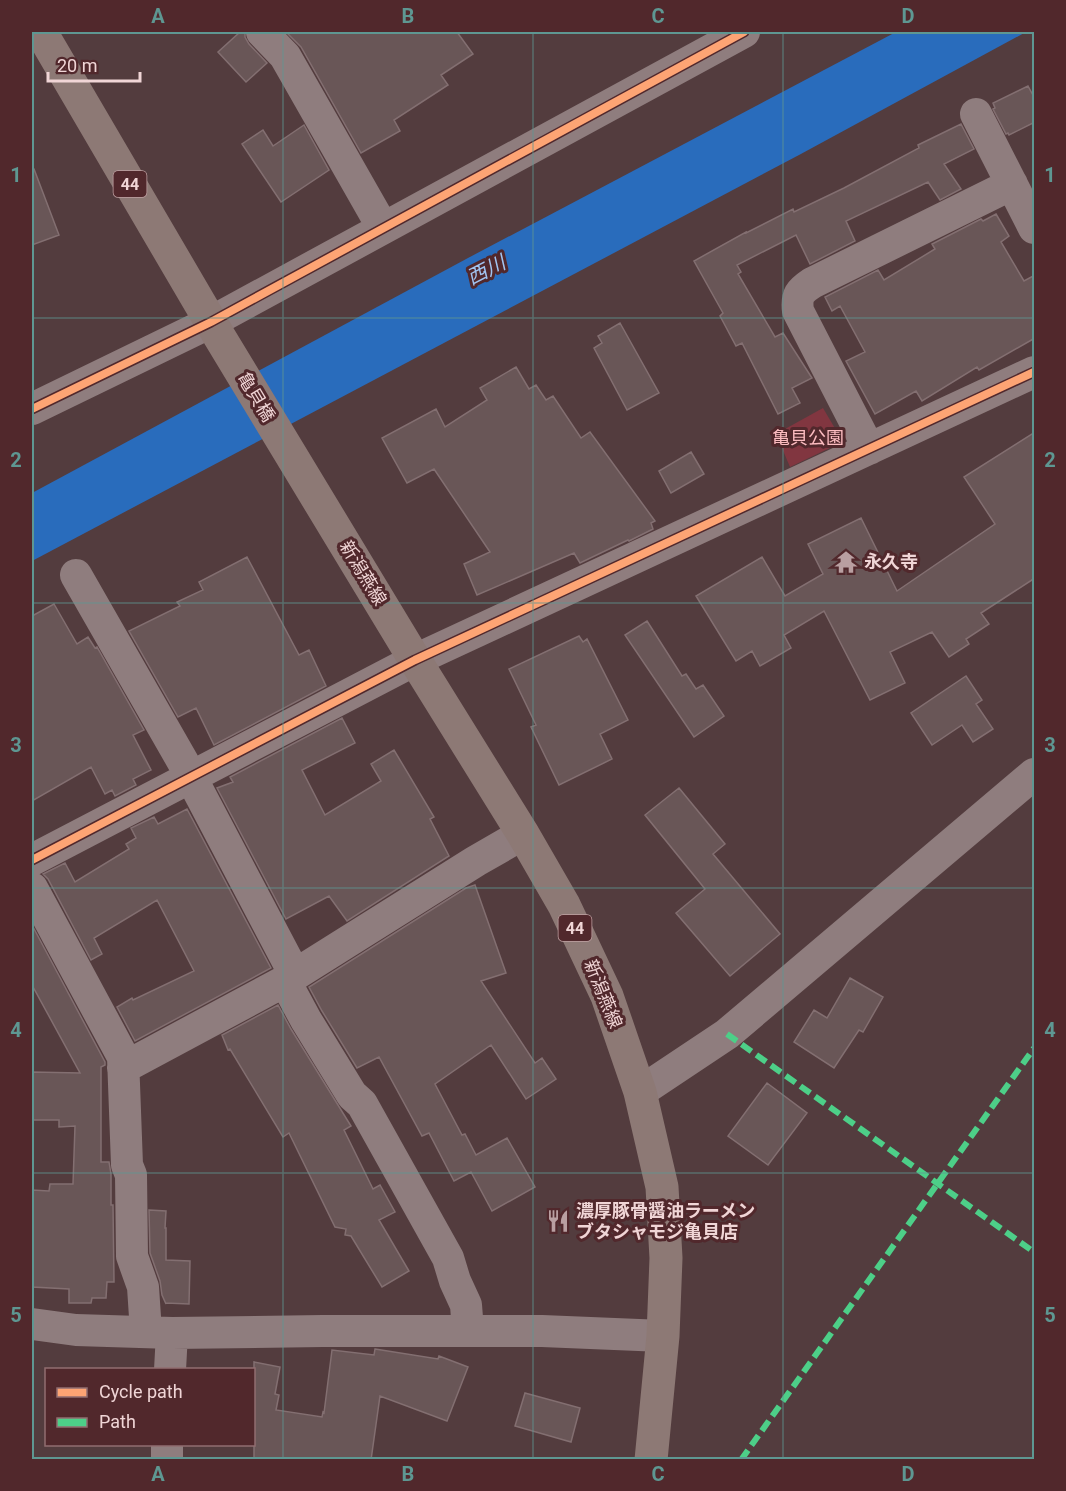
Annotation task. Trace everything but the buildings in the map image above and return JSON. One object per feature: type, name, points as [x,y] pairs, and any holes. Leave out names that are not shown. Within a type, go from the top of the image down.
[{"type":"main road","name":"44","points":[[41,35],[215,329]]},
{"type":"main road","name":"亀貝橋","points":[[215,329],[293,458]]},
{"type":"main road","name":"新潟燕線","points":[[293,458],[564,904],[607,996],[640,1092],[662,1187],[666,1258],[663,1336],[651,1460]]},
{"type":"street","points":[[262,32],[285,56],[383,228]]},
{"type":"street","points":[[32,409],[215,329],[383,228],[729,35]]},
{"type":"street","points":[[869,449],[798,311],[796,300],[802,290],[812,283],[1027,208],[976,114]]},
{"type":"street","points":[[32,860],[416,660],[1035,372]]},
{"type":"street","points":[[76,574],[177,751],[290,978],[306,1020],[352,1095],[362,1104],[448,1258],[466,1305],[468,1331]]},
{"type":"street","points":[[640,1092],[727,1034],[1035,774]]},
{"type":"street","points":[[123,1068],[290,978],[523,834]]},
{"type":"street","points":[[32,888],[123,1057],[127,1165],[131,1176],[132,1256],[169,1368]]},
{"type":"street","points":[[32,1324],[76,1330],[159,1333],[323,1330],[542,1331],[663,1336]]},
{"type":"green space","name":"亀貝公園","points":[[823,408],[840,437],[836,445],[790,467],[776,434]]},
{"type":"water","name":"西川","points":[[896,32],[1026,32],[799,155],[32,561],[32,493],[468,258]]},
{"type":"marked path","points":[[727,1034],[1034,1252]]},
{"type":"marked path","points":[[741,1460],[1034,1048]]},
{"type":"cycle path","points":[[32,409],[211,322],[744,32]]},
{"type":"cycle path","points":[[32,860],[415,660],[1034,372]]},
{"type":"place","name":"永久寺","points":[[846,562]]},
{"type":"place","name":"濃厚豚骨醤油ラーメン ブタシャモジ亀貝店","points":[[558,1221]]}]
